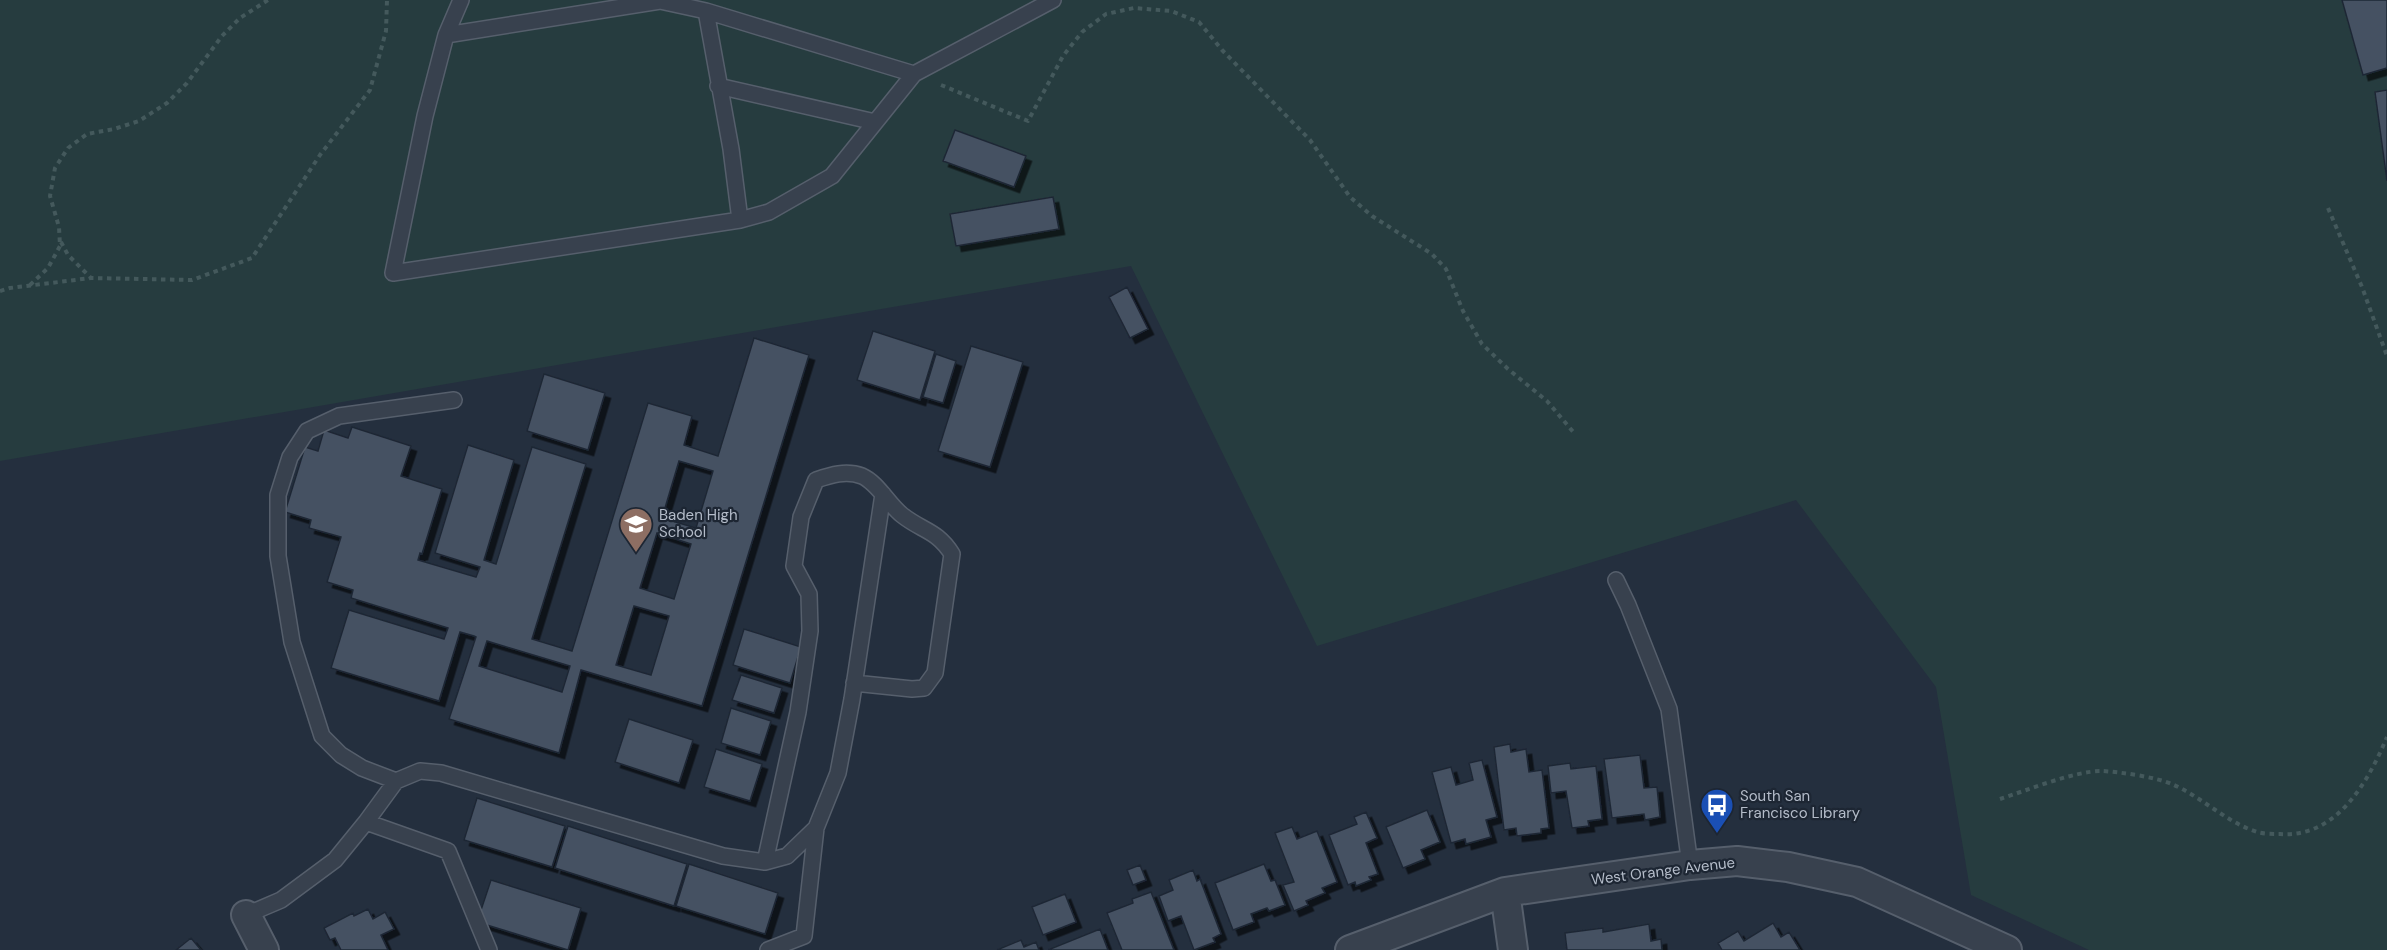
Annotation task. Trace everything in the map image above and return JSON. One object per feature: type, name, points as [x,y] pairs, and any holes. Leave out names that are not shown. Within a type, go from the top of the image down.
[{"type":"street","name":"West Orange Avenue","points":[[1350,950],[1505,892],[1690,865],[1737,861],[1788,867],[1857,882],[2007,950]]},
{"type":"street","points":[[1505,892],[1513,950]]},
{"type":"street","points":[[246,915],[264,950]]},
{"type":"lane","points":[[461,0],[446,35],[425,116],[393,273],[740,220],[769,212],[832,176],[914,74],[1053,0]]},
{"type":"lane","points":[[446,35],[660,0],[706,11],[914,74]]},
{"type":"lane","points":[[706,11],[740,220]]},
{"type":"lane","points":[[718,86],[875,122]]},
{"type":"lane","points":[[396,781],[362,768],[341,755],[322,736],[292,642],[278,556],[278,495],[290,457],[307,431],[339,416],[454,400]]},
{"type":"lane","points":[[765,861],[798,712],[810,631],[809,594],[794,566],[801,517],[816,480],[837,472],[862,476],[902,515],[944,540],[952,554],[935,673],[924,688],[912,689],[854,683]]},
{"type":"lane","points":[[768,950],[804,936],[816,828],[838,773],[883,494]]},
{"type":"lane","points":[[1616,580],[1669,709],[1690,865]]},
{"type":"lane","points":[[246,915],[281,900],[334,860],[396,781],[420,771],[441,773],[723,855],[765,861],[787,856],[816,828]]},
{"type":"lane","points":[[366,822],[448,851],[489,950]]},
{"type":"path","points":[[29,286],[48,268],[60,246],[59,227],[50,196],[55,168],[68,148],[87,134],[139,121],[167,103],[188,83],[228,30],[240,18],[268,0]]},
{"type":"path","points":[[0,291],[91,278],[192,280],[252,258],[320,155],[369,90],[386,31],[387,0]]},
{"type":"path","points":[[914,74],[1028,121],[1063,56],[1082,32],[1106,14],[1134,8],[1171,11],[1199,22],[1273,104],[1304,133],[1350,197],[1372,216],[1432,254],[1446,269],[1463,311],[1482,344],[1547,401],[1575,434]]},
{"type":"path","points":[[2328,208],[2362,287],[2387,356]]},
{"type":"path","points":[[60,239],[68,255],[91,278]]},
{"type":"path","points":[[2000,799],[2058,780],[2101,771],[2173,784],[2220,814],[2258,832],[2293,835],[2322,825],[2347,807],[2368,776],[2387,737]]},
{"type":"green space","points":[[0,0],[2387,0],[2387,950],[2089,950],[1971,895],[1936,687],[1796,500],[1317,646],[1131,266],[0,461]]},
{"type":"building","points":[[2342,0],[2387,0],[2387,68],[2363,75]]},
{"type":"building","points":[[2387,90],[2387,181],[2375,92]]},
{"type":"building","points":[[955,130],[1026,156],[1014,187],[943,161]]},
{"type":"building","points":[[1053,197],[1059,229],[956,246],[950,214]]},
{"type":"building","points":[[1127,287],[1148,329],[1130,338],[1109,297]]},
{"type":"building","points":[[873,331],[935,351],[920,400],[857,380]]},
{"type":"building","points":[[754,338],[809,355],[702,706],[581,670],[559,753],[449,719],[476,637],[474,636],[460,632],[439,701],[331,668],[349,610],[444,639],[448,628],[351,598],[353,590],[327,582],[341,537],[309,528],[311,520],[285,512],[305,447],[318,451],[324,430],[348,438],[352,427],[411,446],[401,476],[442,489],[422,554],[420,553],[418,560],[476,577],[480,567],[435,553],[468,445],[514,460],[484,560],[496,564],[532,447],[586,464],[532,639],[572,651],[648,403],[692,416],[684,445],[718,456]],"holes":[[[679,461],[713,471],[696,528],[662,518]],[[657,533],[691,544],[674,599],[640,588]],[[634,606],[669,616],[651,675],[616,665]],[[487,641],[570,666],[562,692],[479,666]]]},
{"type":"building","points":[[971,346],[1023,362],[990,467],[938,451]]},
{"type":"building","points":[[936,354],[956,361],[943,403],[923,397]]},
{"type":"building","points":[[544,374],[605,393],[588,450],[527,431]]},
{"type":"building","points":[[744,629],[801,647],[790,683],[733,665]]},
{"type":"building","points":[[741,675],[782,688],[774,713],[732,700]]},
{"type":"building","points":[[731,708],[771,721],[760,755],[721,743]]},
{"type":"building","points":[[629,719],[693,740],[679,783],[615,762]]},
{"type":"building","points":[[1510,744],[1511,752],[1526,749],[1529,772],[1542,770],[1549,828],[1541,829],[1541,833],[1517,836],[1516,828],[1504,830],[1494,747]]},
{"type":"building","points":[[716,749],[762,764],[750,801],[704,787]]},
{"type":"building","points":[[1640,755],[1644,788],[1657,787],[1660,817],[1645,820],[1644,814],[1612,818],[1604,759]]},
{"type":"building","points":[[1482,760],[1497,817],[1486,820],[1491,837],[1466,844],[1465,839],[1451,843],[1432,772],[1451,767],[1456,785],[1473,780],[1469,763]]},
{"type":"building","points":[[1570,763],[1571,769],[1596,766],[1602,819],[1588,821],[1589,826],[1572,828],[1566,791],[1551,793],[1548,766]]},
{"type":"building","points":[[477,798],[565,826],[552,867],[464,840]]},
{"type":"building","points":[[1427,810],[1440,842],[1421,850],[1425,859],[1403,868],[1386,827]]},
{"type":"building","points":[[1366,812],[1377,838],[1366,843],[1378,874],[1369,877],[1371,880],[1356,886],[1355,882],[1348,885],[1329,835],[1357,824],[1354,817]]},
{"type":"building","points":[[568,826],[687,864],[674,906],[555,868]]},
{"type":"building","points":[[1292,827],[1297,839],[1317,831],[1337,882],[1322,888],[1325,893],[1306,901],[1308,905],[1294,911],[1283,885],[1294,882],[1275,833]]},
{"type":"building","points":[[689,864],[778,893],[765,934],[676,906]]},
{"type":"building","points":[[1264,864],[1271,881],[1275,880],[1285,905],[1251,914],[1254,922],[1233,930],[1215,883]]},
{"type":"building","points":[[1140,865],[1146,880],[1133,885],[1127,870]]},
{"type":"building","points":[[1193,870],[1197,881],[1200,879],[1221,934],[1213,938],[1215,942],[1194,950],[1181,916],[1168,921],[1159,896],[1173,890],[1169,880]]},
{"type":"building","points":[[491,880],[581,908],[568,950],[477,922]]},
{"type":"building","points":[[1151,892],[1174,950],[1122,950],[1107,913],[1133,903],[1132,899]]},
{"type":"building","points":[[1065,894],[1076,922],[1043,935],[1032,907]]},
{"type":"building","points":[[368,909],[373,919],[385,912],[394,929],[381,935],[388,950],[341,950],[335,938],[330,940],[324,928],[353,913],[354,916]]},
{"type":"building","points":[[1773,923],[1781,937],[1789,932],[1800,950],[1722,950],[1718,943],[1738,931],[1744,941]]},
{"type":"building","points":[[1649,924],[1651,941],[1661,939],[1662,950],[1567,950],[1565,933],[1603,928],[1603,932]]},
{"type":"building","points":[[1100,929],[1108,950],[1048,950]]},
{"type":"building","points":[[191,938],[201,950],[176,950]]},
{"type":"building","points":[[1021,940],[1024,947],[1036,942],[1039,950],[997,950]]},
{"type":"place","name":"Baden High School","points":[[636,553]]},
{"type":"place","name":"South San Francisco Library","points":[[1717,834]]}]
